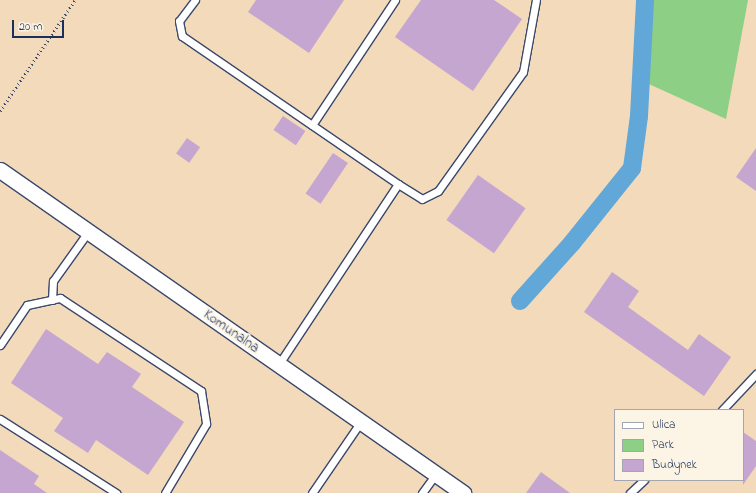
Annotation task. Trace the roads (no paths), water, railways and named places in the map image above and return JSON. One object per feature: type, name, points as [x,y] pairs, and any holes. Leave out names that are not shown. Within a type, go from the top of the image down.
[{"type":"street","name":"Komunalna","points":[[0,170],[360,423],[463,493]]},
{"type":"lane","points":[[195,0],[179,21],[182,36],[422,199],[438,191],[523,72],[536,0]]},
{"type":"lane","points":[[312,125],[395,0]]},
{"type":"lane","points":[[278,365],[398,184]]},
{"type":"lane","points":[[52,300],[53,281],[88,232]]},
{"type":"lane","points":[[0,345],[27,305],[60,298],[201,391],[206,424],[165,493]]},
{"type":"lane","points":[[723,409],[756,374]]},
{"type":"lane","points":[[0,419],[116,493]]},
{"type":"lane","points":[[312,493],[360,423]]},
{"type":"lane","points":[[422,493],[435,475]]},
{"type":"lane","points":[[630,493],[643,481]]},
{"type":"waterway","points":[[520,301],[572,243],[632,168],[639,116],[645,0]]}]
